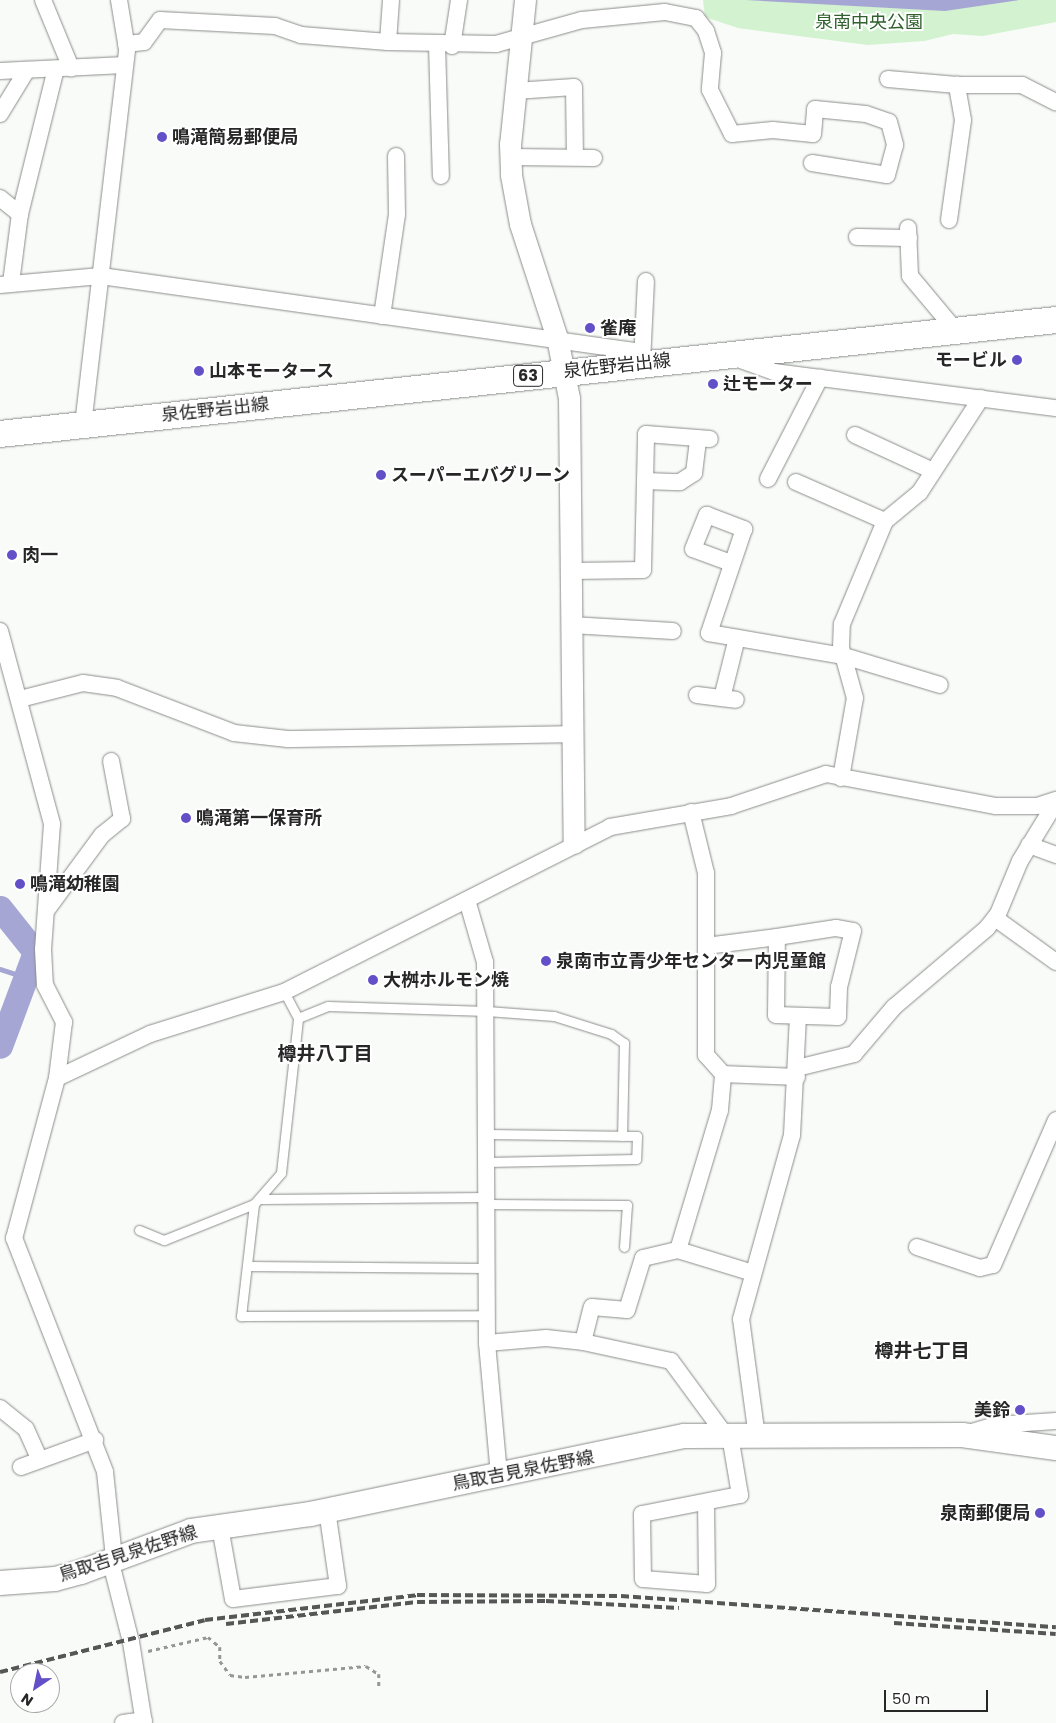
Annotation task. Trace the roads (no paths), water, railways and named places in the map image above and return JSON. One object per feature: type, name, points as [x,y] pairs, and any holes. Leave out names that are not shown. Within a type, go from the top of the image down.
[{"type":"main road","name":"泉佐野岩出線","points":[[0,434],[565,372],[642,358],[727,355],[1056,320]]},
{"type":"main road","name":"鳥取吉見泉佐野線","points":[[0,1583],[55,1579],[191,1531],[327,1510],[499,1476],[684,1436],[962,1435],[1056,1448]]},
{"type":"street","points":[[42,0],[63,68],[20,214],[6,284],[101,276],[382,316],[557,338],[642,358],[646,280]]},
{"type":"street","points":[[83,425],[125,65],[126,44],[119,0]]},
{"type":"street","points":[[388,42],[391,0]]},
{"type":"street","points":[[441,176],[445,46],[459,0]]},
{"type":"street","points":[[525,0],[515,92],[511,157],[520,224],[557,338],[565,372],[571,571],[574,843]]},
{"type":"street","points":[[126,44],[144,42],[160,20],[275,26],[302,35],[445,46],[521,38],[552,27],[622,15],[666,12],[696,18],[713,53],[710,90],[732,134],[773,130],[813,134],[816,110],[866,114],[889,122],[895,145],[887,175],[812,163]]},
{"type":"street","points":[[0,71],[125,65]]},
{"type":"street","points":[[0,114],[27,70]]},
{"type":"street","points":[[888,78],[957,86],[1022,84],[1056,102]]},
{"type":"street","points":[[949,220],[964,120],[957,86]]},
{"type":"street","points":[[515,92],[574,87],[575,158]]},
{"type":"street","points":[[382,316],[397,214],[396,156]]},
{"type":"street","points":[[511,157],[594,158]]},
{"type":"street","points":[[0,198],[20,214]]},
{"type":"street","points":[[857,237],[908,233],[910,276],[956,331]]},
{"type":"street","points":[[727,355],[774,372],[1056,408]]},
{"type":"street","points":[[768,479],[820,378]]},
{"type":"street","points":[[841,778],[856,698],[844,656],[842,624],[885,521],[920,492],[981,398]]},
{"type":"street","points":[[571,571],[643,570],[646,434],[704,439],[694,473],[680,482],[645,481]]},
{"type":"street","points":[[855,435],[933,471]]},
{"type":"street","points":[[796,482],[885,521]]},
{"type":"street","points":[[731,563],[709,633],[844,656],[940,685]]},
{"type":"street","points":[[571,626],[673,631]]},
{"type":"street","points":[[0,631],[7,676],[20,698],[52,824],[46,912],[45,985],[64,1022],[57,1078],[7,1236],[95,1440],[105,1472],[112,1558],[133,1655],[144,1721],[123,1723]]},
{"type":"street","points":[[697,695],[729,699],[737,638]]},
{"type":"street","points":[[20,698],[83,683],[117,688],[234,732],[288,739],[573,734]]},
{"type":"street","points":[[46,912],[102,835],[122,819],[111,761]]},
{"type":"street","points":[[57,1078],[150,1034],[284,992],[467,900],[574,843],[636,820],[732,806],[826,774],[996,806],[1037,806],[1056,801]]},
{"type":"street","points":[[723,1074],[797,1073],[854,1054],[894,1007],[994,918],[1029,845],[1056,801]]},
{"type":"street","points":[[678,1250],[720,1110],[723,1074],[706,1055],[706,873],[691,812]]},
{"type":"street","points":[[1029,845],[1056,855]]},
{"type":"street","points":[[467,900],[485,962],[487,1011],[486,1315],[499,1476]]},
{"type":"street","points":[[994,918],[1056,962]]},
{"type":"street","points":[[706,946],[777,936],[836,928],[853,931],[839,987],[838,1017],[776,1015],[777,936]]},
{"type":"street","points":[[757,1437],[741,1319],[792,1135],[797,1073],[798,1017]]},
{"type":"street","points":[[916,1247],[980,1268],[993,1265],[1056,1120]]},
{"type":"street","points":[[583,1342],[592,1307],[627,1310],[643,1258],[678,1250],[753,1273]]},
{"type":"street","points":[[487,1343],[546,1338],[583,1342],[671,1361],[728,1436],[740,1496],[706,1502],[642,1514],[643,1579],[707,1584],[706,1502]]},
{"type":"street","points":[[0,1408],[26,1429],[40,1460]]},
{"type":"street","points":[[962,1435],[995,1425],[1056,1421]]},
{"type":"street","points":[[22,1467],[95,1440]]},
{"type":"street","points":[[220,1527],[233,1599],[338,1586],[327,1510]]},
{"type":"lane","points":[[284,992],[298,1018],[285,1163],[257,1202],[247,1266],[242,1316],[486,1315]]},
{"type":"lane","points":[[298,1018],[328,1006],[487,1011],[554,1016],[611,1034],[624,1043],[622,1136]]},
{"type":"lane","points":[[487,1134],[637,1136],[636,1159],[487,1162]]},
{"type":"lane","points":[[139,1230],[164,1240],[257,1202],[486,1200],[628,1204],[624,1247]]},
{"type":"lane","points":[[247,1266],[486,1268]]},
{"type":"water","points":[[746,0],[1019,0],[945,11]]},
{"type":"waterway","points":[[0,908],[35,952],[0,1046]]},
{"type":"waterway","points":[[0,969],[25,977]]},
{"type":"railway","points":[[0,1672],[205,1620],[417,1595],[621,1596],[1056,1627]]},
{"type":"railway","points":[[226,1624],[417,1602],[546,1601],[679,1608]]},
{"type":"railway","points":[[894,1623],[1056,1634]]},
{"type":"place","name":"鳴滝簡易郵便局","points":[[162,137]]},
{"type":"place","name":"雀庵","points":[[590,328]]},
{"type":"place","name":"モービル","points":[[1017,360]]},
{"type":"place","name":"山本モータース","points":[[199,371]]},
{"type":"place","name":"辻モーター","points":[[713,384]]},
{"type":"place","name":"スーパーエバグリーン","points":[[381,475]]},
{"type":"place","name":"肉一","points":[[12,555]]},
{"type":"place","name":"鳴滝第一保育所","points":[[186,818]]},
{"type":"place","name":"鳴滝幼稚園","points":[[20,884]]},
{"type":"place","name":"泉南市立青少年センター内児童館","points":[[546,961]]},
{"type":"place","name":"大桝ホルモン焼","points":[[373,980]]},
{"type":"place","name":"美鈴","points":[[1020,1410]]},
{"type":"place","name":"泉南郵便局","points":[[1040,1513]]},
{"type":"district","name":"樽井八丁目","points":[[325,1054]]},
{"type":"district","name":"樽井七丁目","points":[[922,1351]]},
{"type":"park label","name":"泉南中央公園","points":[[869,22]]}]
